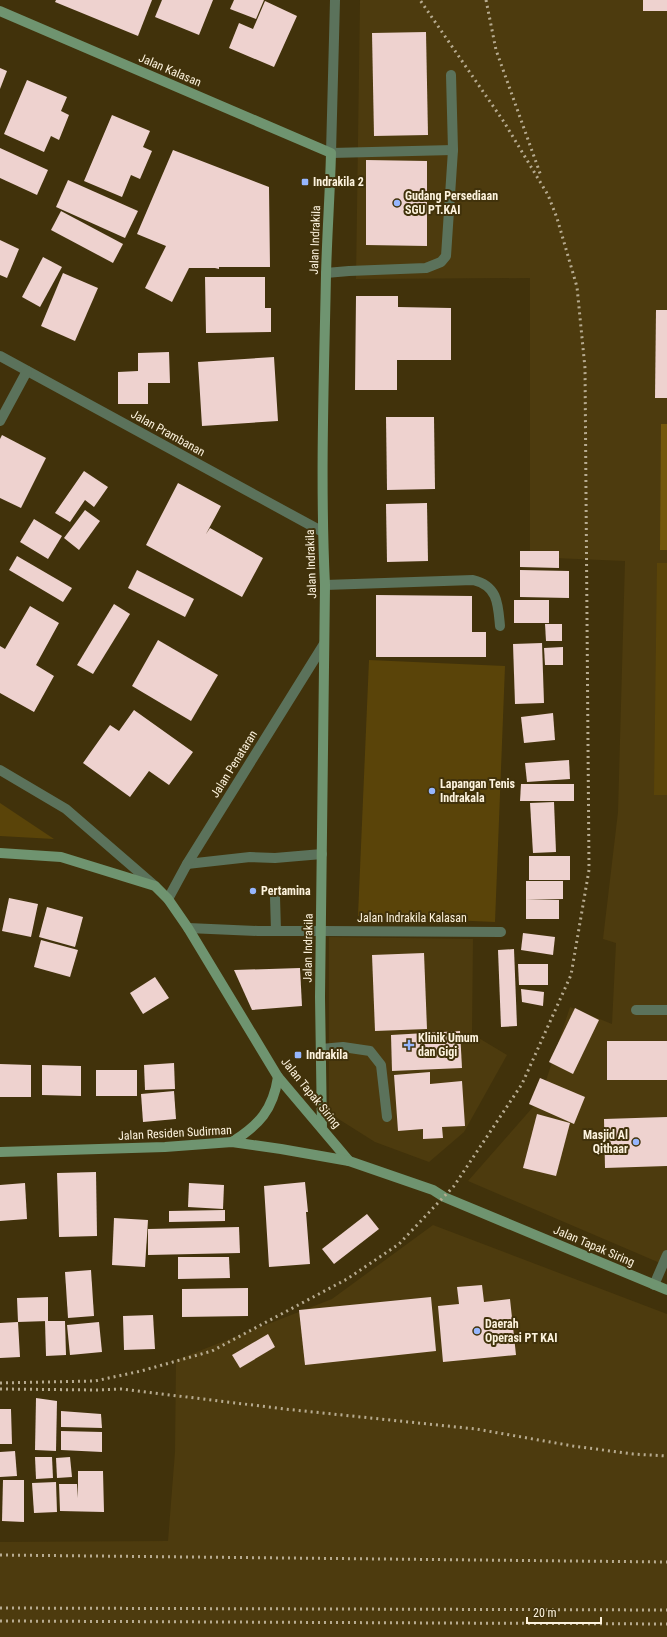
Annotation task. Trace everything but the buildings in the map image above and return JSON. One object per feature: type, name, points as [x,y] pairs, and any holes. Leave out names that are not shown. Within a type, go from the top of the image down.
[{"type":"street","name":"Jalan Indrakila","points":[[322,1128],[320,997],[325,585],[323,461],[326,273],[335,0]]},
{"type":"street","name":"Jalan Kalasan","points":[[0,11],[331,153]]},
{"type":"street","points":[[326,273],[426,268],[441,262],[446,256],[453,150],[451,75]]},
{"type":"street","points":[[331,153],[453,150]]},
{"type":"street","name":"Jalan Prambanan","points":[[0,356],[323,532]]},
{"type":"street","points":[[0,421],[27,371]]},
{"type":"street","points":[[325,585],[473,580],[487,585],[492,591],[498,606],[500,626]]},
{"type":"street","name":"Jalan Penataran","points":[[168,899],[187,864],[324,644]]},
{"type":"street","points":[[0,770],[66,809],[155,886]]},
{"type":"street","name":"Jalan Tapak Siring","points":[[0,854],[61,857],[155,886],[168,899],[188,928],[278,1078],[349,1161],[433,1190],[444,1197],[667,1290]]},
{"type":"street","points":[[187,864],[250,857],[274,860],[322,854]]},
{"type":"street","points":[[275,897],[276,931]]},
{"type":"street","name":"Jalan Indrakila Kalasan","points":[[188,928],[276,931],[322,930],[501,932]]},
{"type":"street","points":[[636,1010],[667,1010]]},
{"type":"street","points":[[321,1049],[343,1047],[370,1051],[381,1065],[387,1117]]},
{"type":"street","points":[[232,1142],[249,1131],[264,1115],[273,1102],[278,1078]]},
{"type":"street","name":"Jalan Residen Sudirman","points":[[0,1152],[165,1147],[232,1142],[349,1161]]},
{"type":"street","points":[[654,1285],[667,1255]]},
{"type":"shaded area","points":[[360,0],[667,0],[667,1266],[468,1181],[540,1099],[570,1007],[612,1024],[616,943],[603,939],[618,812],[625,561],[530,557],[530,278],[356,279]]},
{"type":"shaded area","points":[[661,424],[667,424],[667,550],[660,550]]},
{"type":"shaded area","points":[[657,563],[667,563],[667,795],[654,795]]},
{"type":"shaded area","name":"Lapangan Tenis Indrakala","points":[[369,660],[505,666],[495,922],[358,916]]},
{"type":"shaded area","points":[[0,803],[54,839],[0,836]]},
{"type":"shaded area","name":"Klinik Umum dan Gigi","points":[[329,937],[473,939],[472,1034],[507,1055],[464,1132],[429,1162],[375,1142],[329,1113]]},
{"type":"shaded area","points":[[433,1225],[667,1314],[667,1637],[0,1637],[0,1542],[168,1541],[175,1452],[176,1360],[332,1299]]},
{"type":"railway","points":[[0,1383],[95,1381],[141,1371],[212,1351],[347,1279],[399,1244],[454,1186],[522,1084],[571,975],[589,870],[585,368],[577,287],[557,218],[548,195],[504,122],[420,0]]},
{"type":"railway","points":[[486,0],[496,50],[541,176]]},
{"type":"railway","points":[[0,1389],[121,1389],[285,1409],[476,1429],[573,1446],[633,1454],[667,1456]]},
{"type":"railway","points":[[0,1555],[667,1562]]},
{"type":"railway","points":[[0,1608],[667,1610]]},
{"type":"railway","points":[[0,1621],[667,1624]]},
{"type":"place","name":"Indrakila 2","points":[[305,182]]},
{"type":"place","name":"Gudang Persediaan SGU PT.KAI","points":[[397,203]]},
{"type":"place","name":"Lapangan Tenis Indrakala","points":[[432,791]]},
{"type":"place","name":"Pertamina","points":[[253,891]]},
{"type":"place","name":"Klinik Umum dan Gigi","points":[[409,1045]]},
{"type":"place","name":"Indrakila","points":[[298,1055]]},
{"type":"place","name":"Masjid Al Qithaar","points":[[636,1142]]},
{"type":"place","name":"Daerah Operasi PT KAI","points":[[477,1331]]}]
